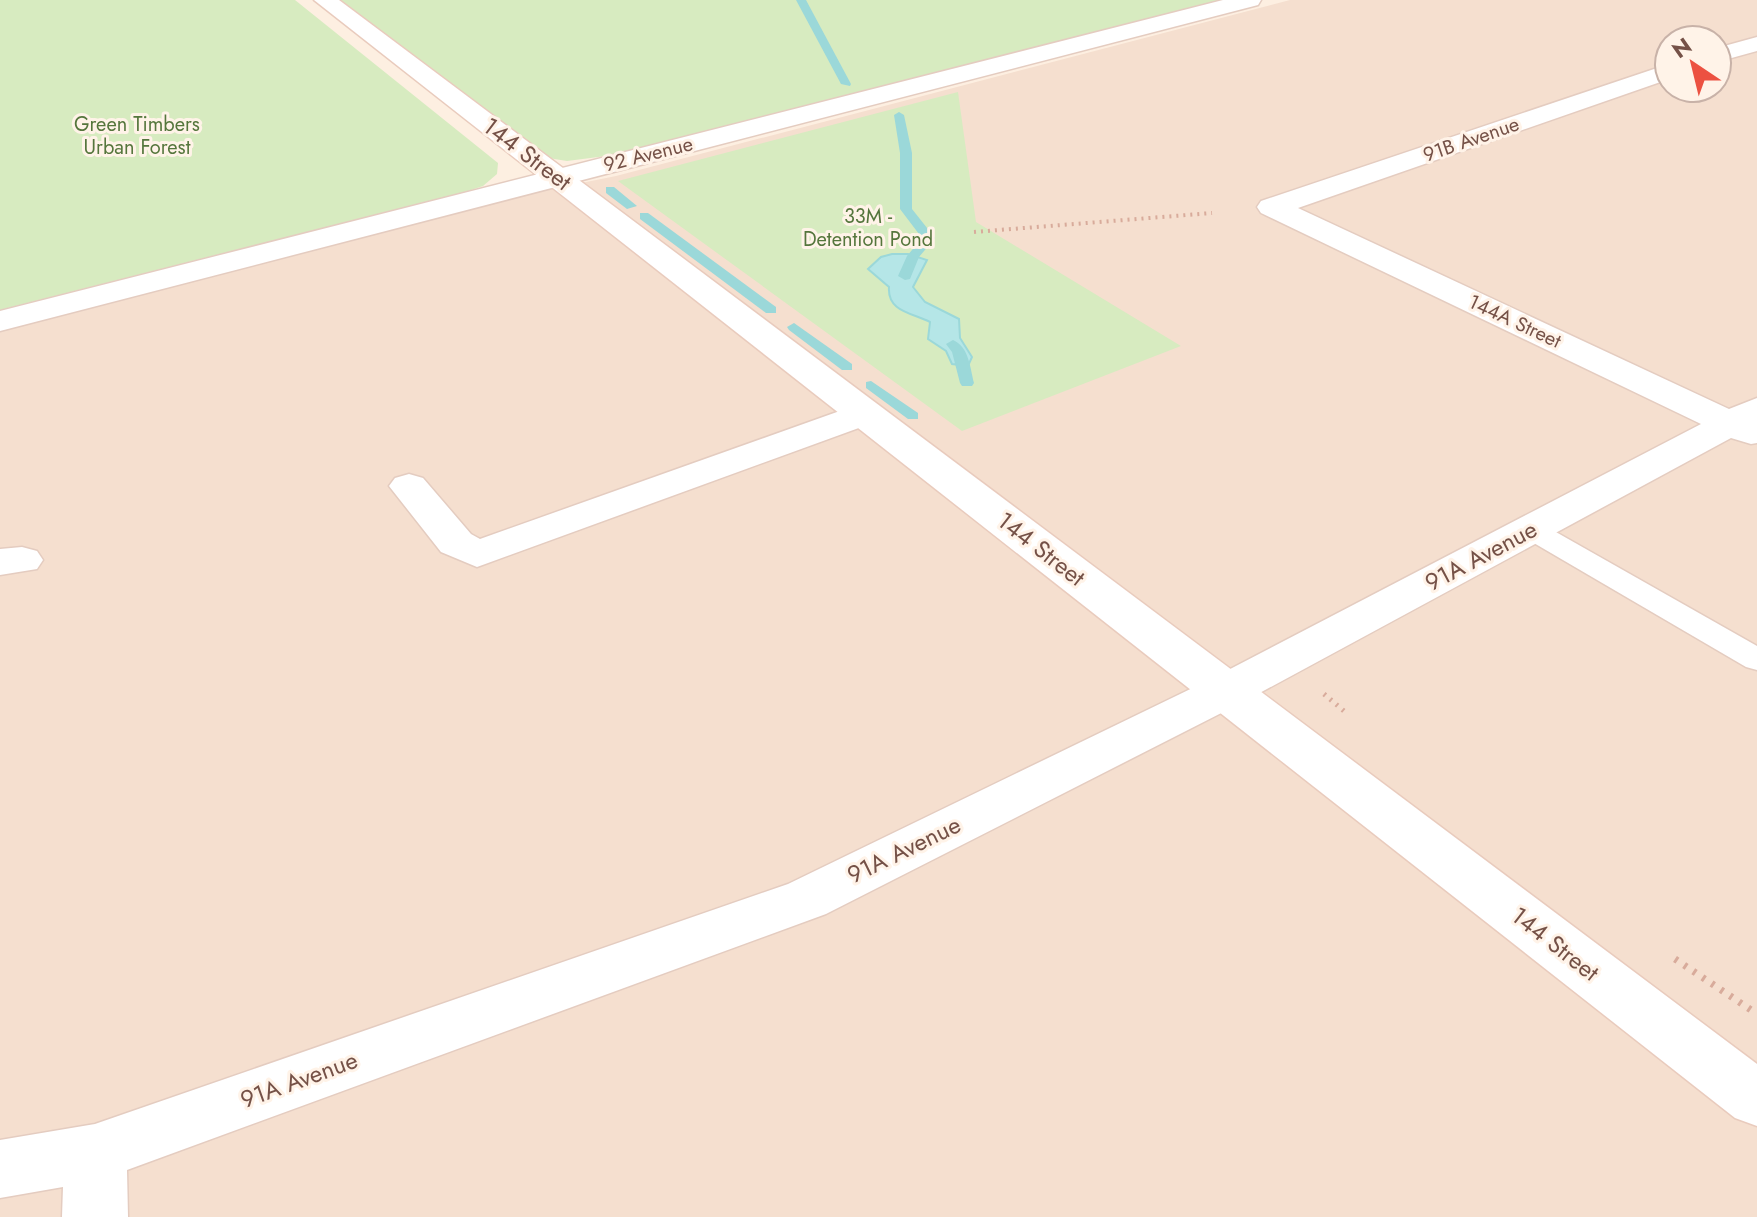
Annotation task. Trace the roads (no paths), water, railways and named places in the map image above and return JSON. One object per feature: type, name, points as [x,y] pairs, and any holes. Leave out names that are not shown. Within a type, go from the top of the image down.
[{"type":"street","name":"144 Street","points":[[325,0],[1757,1099]]},
{"type":"street","name":"92 Avenue","points":[[0,321],[1250,0]]},
{"type":"street","points":[[1733,51],[1757,44]]},
{"type":"street","name":"91B Avenue","points":[[1272,207],[1653,76]]},
{"type":"street","name":"144A Street","points":[[1272,207],[1748,422]]},
{"type":"street","points":[[409,486],[456,543],[477,554],[865,413]]},
{"type":"street","name":"91A Avenue","points":[[0,1169],[95,1153],[807,899],[1226,691],[1530,529],[1748,422]]},
{"type":"street","points":[[95,1153],[95,1217]]},
{"type":"lane","points":[[1530,529],[1757,660]]},
{"type":"water","points":[[908,254],[927,260],[913,287],[925,302],[959,319],[960,338],[972,357],[968,366],[952,364],[946,351],[928,339],[930,322],[897,307],[889,295],[889,287],[868,269],[881,257]]},
{"type":"waterway","points":[[801,0],[846,84]]},
{"type":"waterway","points":[[899,115],[906,153],[906,209],[929,238],[913,256],[905,276]]},
{"type":"waterway","points":[[610,190],[631,206]]},
{"type":"waterway","points":[[644,216],[771,310]]},
{"type":"waterway","points":[[794,327],[847,367]]},
{"type":"waterway","points":[[953,344],[959,351],[967,383]]},
{"type":"waterway","points":[[871,385],[913,416]]},
{"type":"park label","name":"Green Timbers Urban Forest","points":[[137,136]]},
{"type":"park label","name":"33M - Detention Pond","points":[[868,228]]}]
